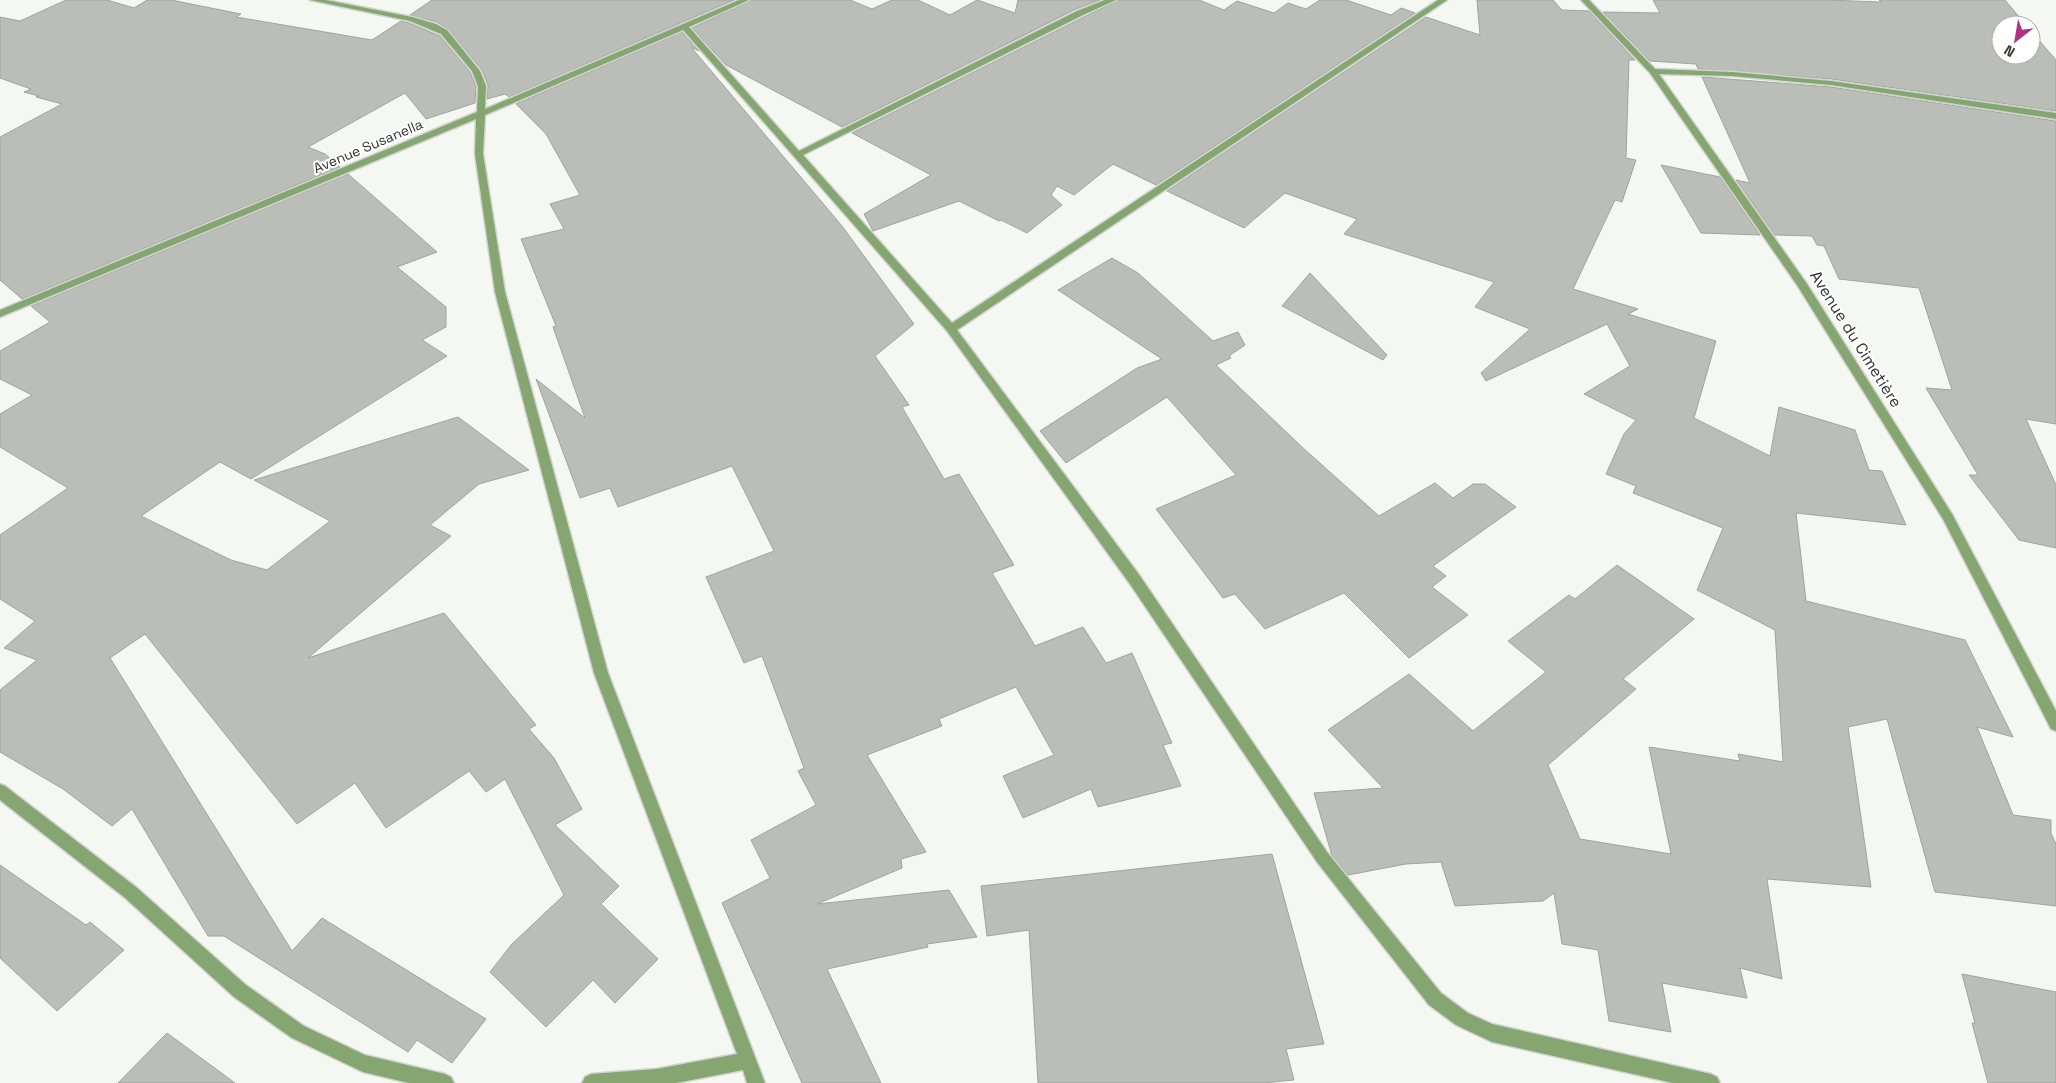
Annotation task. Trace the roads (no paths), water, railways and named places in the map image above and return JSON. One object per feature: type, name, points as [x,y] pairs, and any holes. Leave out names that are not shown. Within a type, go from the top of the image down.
[{"type":"street","points":[[314,0],[412,19],[444,32],[476,71],[482,86],[479,154],[500,292],[601,673],[756,1083]]},
{"type":"street","name":"Avenue Susanella","points":[[0,314],[480,114],[745,0]]},
{"type":"street","points":[[797,155],[1080,13],[1112,0]]},
{"type":"street","points":[[952,329],[1443,0]]},
{"type":"street","name":"Avenue du Cimetière","points":[[1585,0],[1653,71],[1802,284],[1943,509],[2056,725]]},
{"type":"street","points":[[684,26],[952,329],[1135,580],[1322,858],[1434,999],[1470,1026],[1492,1033],[1711,1083]]},
{"type":"street","points":[[1653,71],[1732,74],[1831,83],[2056,116]]},
{"type":"street","points":[[0,791],[130,892],[240,991],[298,1032],[363,1063],[445,1083]]},
{"type":"street","points":[[591,1083],[656,1078],[747,1061]]}]
